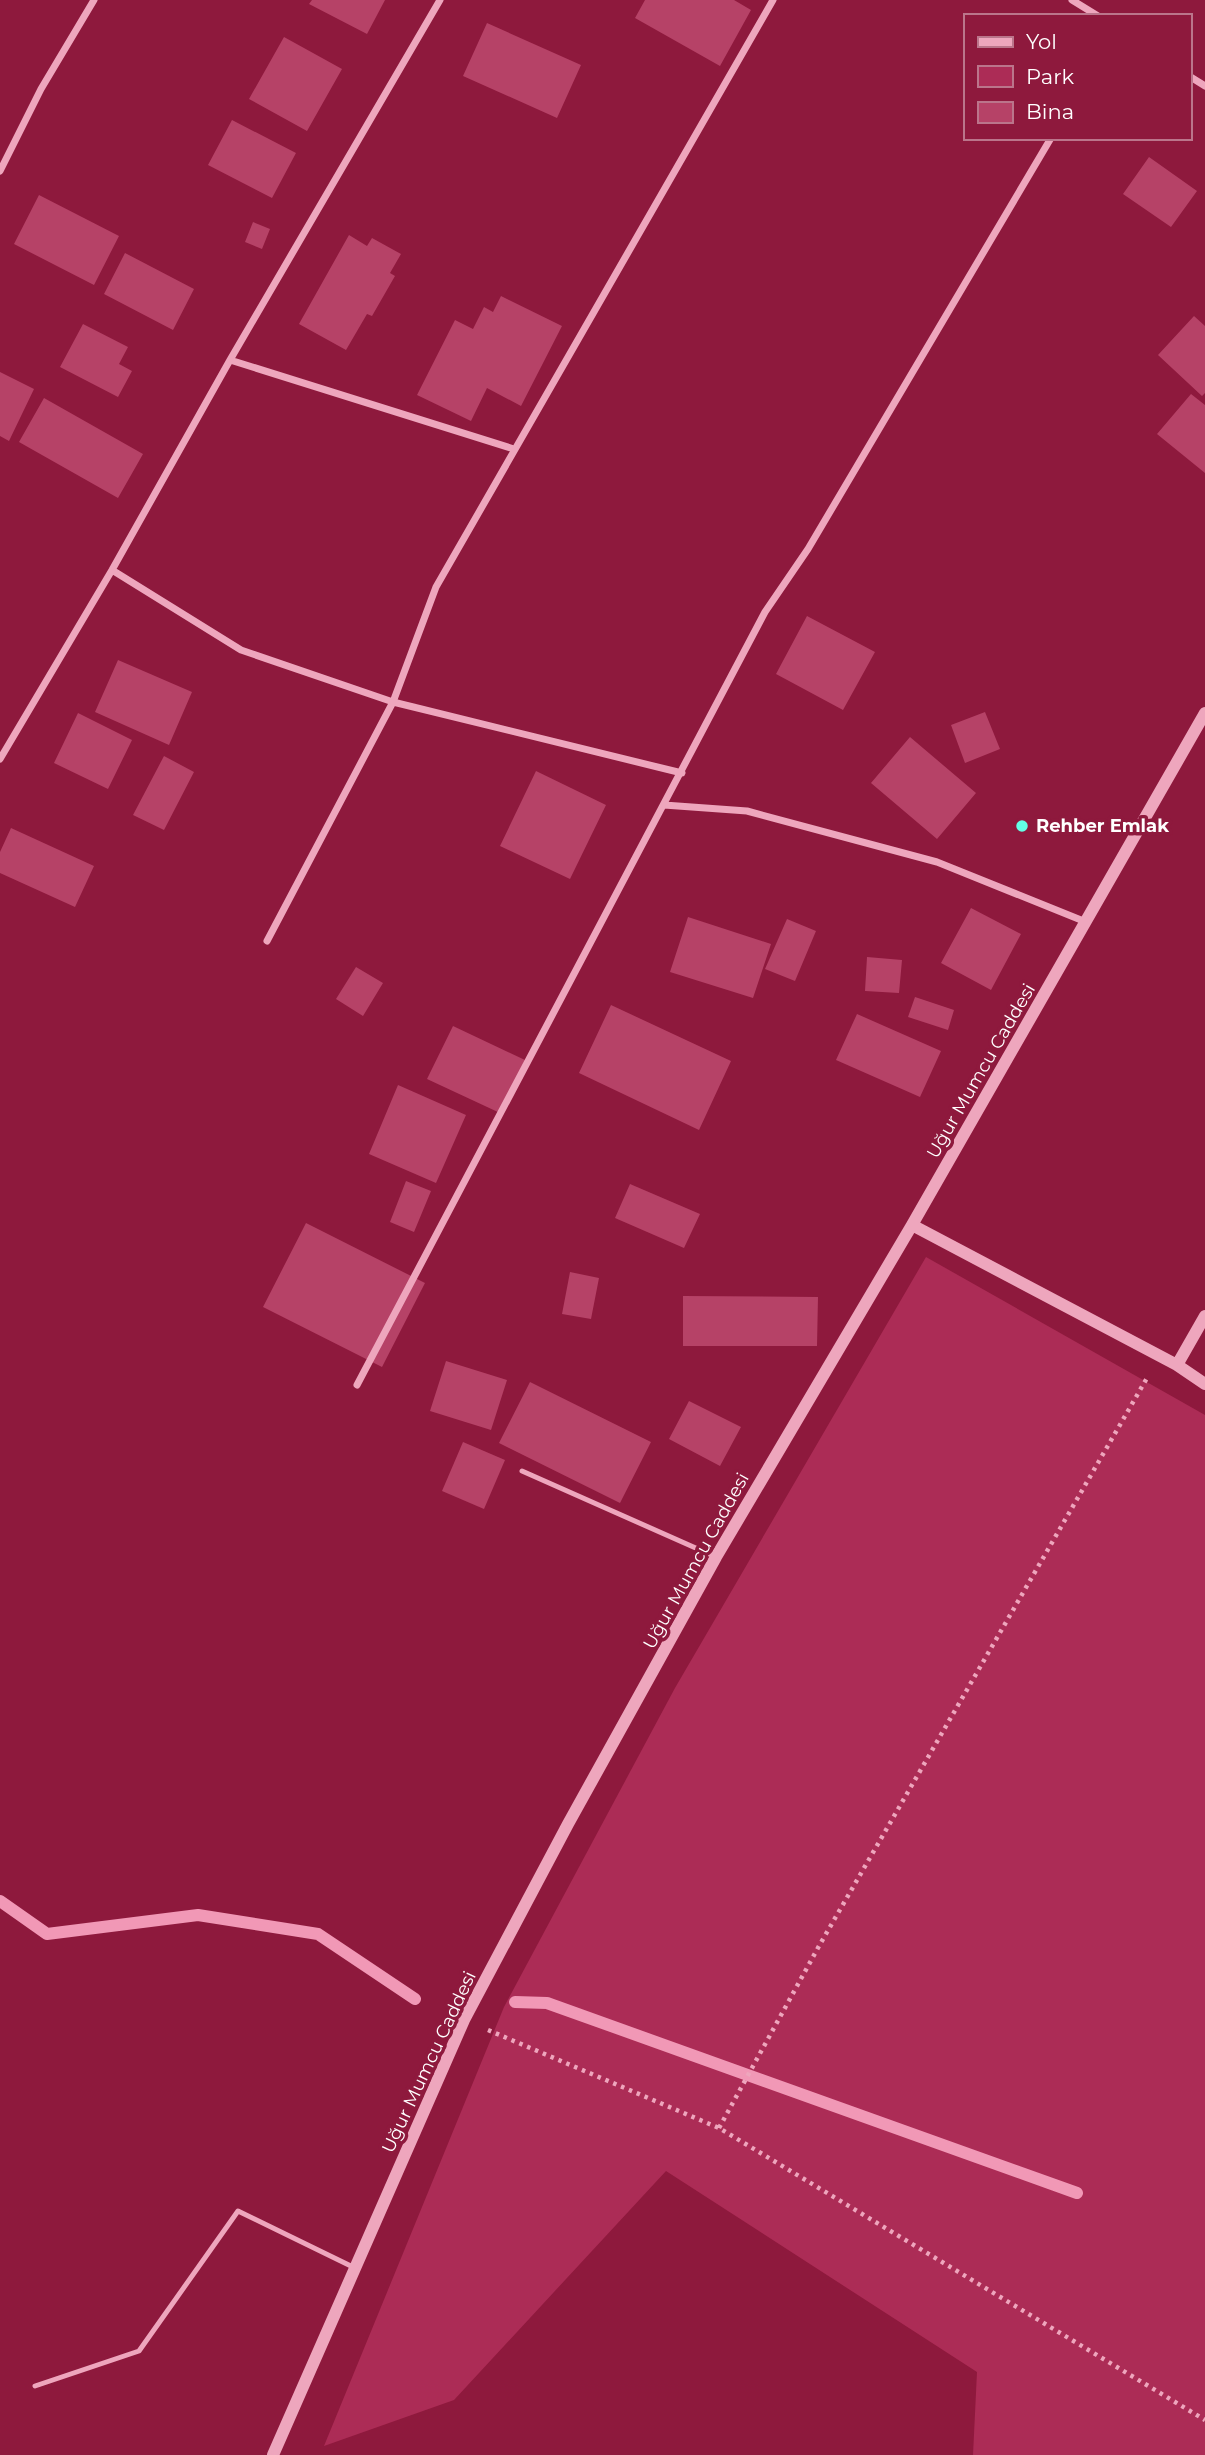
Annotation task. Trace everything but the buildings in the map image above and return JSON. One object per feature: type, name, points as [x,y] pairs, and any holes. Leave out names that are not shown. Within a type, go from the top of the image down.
[{"type":"street","points":[[0,171],[41,89],[94,0]]},
{"type":"street","points":[[0,759],[112,570],[230,360],[440,0]]},
{"type":"street","points":[[267,942],[394,702],[436,587],[773,0]]},
{"type":"street","points":[[1072,0],[1095,14]]},
{"type":"street","points":[[357,1385],[765,612],[808,549],[1050,140]]},
{"type":"street","points":[[230,360],[514,449]]},
{"type":"street","points":[[112,570],[241,650],[394,702],[682,772]]},
{"type":"street","name":"Uğur Mumcu Caddesi","points":[[273,2455],[464,2020],[568,1825],[716,1557],[912,1225],[1205,713]]},
{"type":"street","points":[[664,805],[747,811],[937,862],[1087,922]]},
{"type":"street","points":[[912,1225],[1177,1365],[1205,1384]]},
{"type":"street","points":[[1177,1365],[1205,1316]]},
{"type":"lane","points":[[522,1471],[716,1557]]},
{"type":"lane","points":[[35,2386],[139,2351],[238,2211],[355,2268]]},
{"type":"path","points":[[719,2128],[819,1946],[1152,1370],[1177,1365]]},
{"type":"path","points":[[464,2020],[719,2128],[1205,2420]]},
{"type":"green space","points":[[926,1257],[1205,1415],[1205,2455],[973,2455],[977,2372],[666,2171],[454,2400],[324,2446],[504,2007],[675,1688]]},
{"type":"waterway","points":[[0,1901],[47,1934],[198,1915],[318,1934],[415,1999]]},
{"type":"waterway","points":[[515,2002],[547,2003],[1077,2193]]},
{"type":"place","name":"Rehber Emlak","points":[[1022,826]]}]
